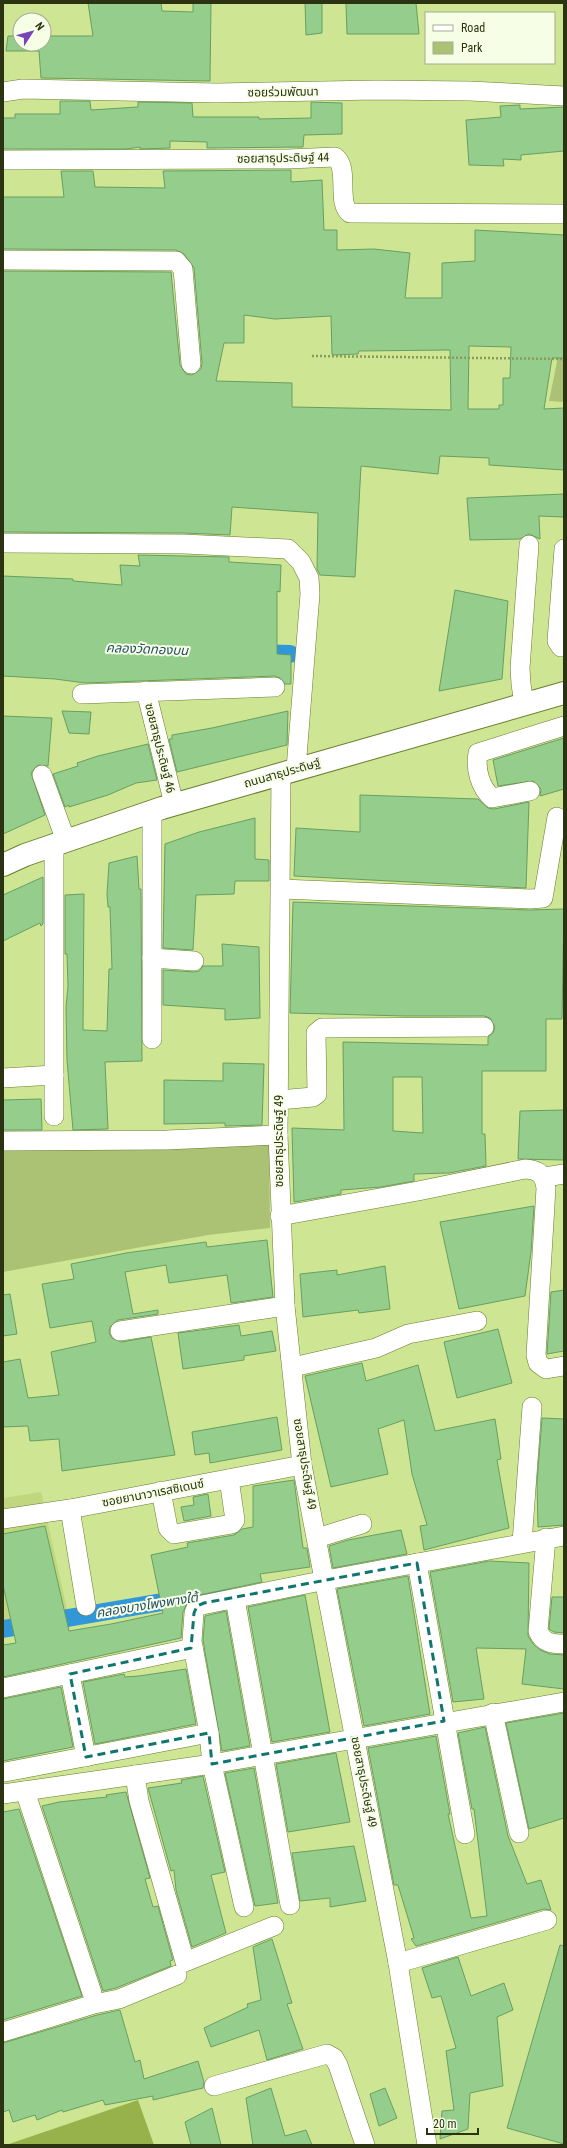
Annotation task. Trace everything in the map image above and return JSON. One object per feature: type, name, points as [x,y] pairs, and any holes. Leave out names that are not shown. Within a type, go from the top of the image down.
[{"type":"main road","name":"ถนนสาธุประดิษฐ์","points":[[3,865],[60,843],[174,804],[564,693]]},
{"type":"street","name":"ซอยร่วมพัฒนา","points":[[3,92],[23,89],[217,93],[377,90],[470,91],[564,96]]},
{"type":"street","name":"ซอยสาธุประดิษฐ์ 44","points":[[3,160],[288,159],[335,157],[341,164],[345,206],[350,213],[564,214]]},
{"type":"street","points":[[3,260],[176,261],[183,269],[191,364]]},
{"type":"street","name":"ซอยสาธุประดิษฐ์ 49","points":[[3,543],[184,544],[288,550],[301,562],[309,578],[310,594],[288,771],[281,890],[278,1135],[280,1216],[285,1306],[293,1367],[302,1465],[326,1580],[398,1963],[427,2145]]},
{"type":"street","points":[[524,704],[520,668],[529,545]]},
{"type":"street","points":[[564,549],[557,641],[560,646],[564,646]]},
{"type":"street","points":[[82,694],[276,687]]},
{"type":"street","name":"ซอยสาธุประดิษฐ์ 46","points":[[146,691],[174,804]]},
{"type":"street","points":[[530,790],[492,798],[484,791],[476,763],[478,753],[564,726]]},
{"type":"street","points":[[42,775],[60,843],[54,1116]]},
{"type":"street","points":[[152,812],[152,1039]]},
{"type":"street","points":[[281,890],[530,899],[543,898],[558,817]]},
{"type":"street","points":[[152,958],[194,962]]},
{"type":"street","points":[[279,1100],[313,1097],[317,1094],[316,1033],[322,1028],[484,1027]]},
{"type":"street","points":[[3,1078],[54,1075]]},
{"type":"street","points":[[3,1141],[167,1140],[278,1135]]},
{"type":"street","points":[[280,1216],[418,1191],[525,1169],[536,1170],[545,1177],[564,1174]]},
{"type":"street","points":[[545,1177],[546,1188],[536,1355],[538,1363],[546,1369],[564,1366]]},
{"type":"street","points":[[120,1331],[285,1306]]},
{"type":"street","points":[[293,1367],[376,1348],[408,1334],[477,1322]]},
{"type":"street","points":[[522,1543],[532,1407]]},
{"type":"street","name":"ซอยยานาวาเรสซิเดนซ์","points":[[3,1519],[161,1492],[302,1465]]},
{"type":"street","points":[[161,1492],[168,1528],[174,1534],[232,1524],[235,1520],[229,1479]]},
{"type":"street","points":[[70,1508],[86,1606]]},
{"type":"street","points":[[317,1538],[362,1524]]},
{"type":"street","points":[[244,1907],[212,1764],[209,1733],[193,1648],[194,1613],[196,1606],[204,1603],[235,1599],[326,1580],[555,1537],[538,1631],[541,1638],[547,1642],[564,1644]]},
{"type":"street","points":[[417,1563],[465,1834]]},
{"type":"street","points":[[235,1599],[290,1905]]},
{"type":"street","points":[[3,1688],[193,1648]]},
{"type":"street","points":[[70,1674],[86,1757]]},
{"type":"street","points":[[3,1794],[212,1764],[444,1721],[564,1702]]},
{"type":"street","points":[[493,1713],[519,1833]]},
{"type":"street","points":[[5,1772],[209,1733]]},
{"type":"street","points":[[135,1775],[139,1801],[185,1962],[274,1926]]},
{"type":"street","points":[[26,1791],[92,1993]]},
{"type":"street","points":[[398,1963],[547,1920]]},
{"type":"street","points":[[3,2032],[94,2004],[119,1998],[177,1976]]},
{"type":"street","points":[[214,2086],[327,2054],[334,2058],[338,2065],[365,2145]]},
{"type":"path","points":[[312,356],[564,359]]},
{"type":"highlighted area","points":[[417,1563],[444,1721],[212,1764],[209,1733],[86,1757],[70,1674],[191,1648],[194,1613],[197,1606],[204,1603]]},
{"type":"shaded area","points":[[41,1492],[68,1614],[3,1626],[3,1498]]},
{"type":"shaded area","points":[[138,2100],[154,2145],[6,2145]]},
{"type":"green space","points":[[558,357],[564,357],[564,402],[549,401]]},
{"type":"green space","points":[[269,1142],[270,1228],[208,1235],[3,1272],[3,1149]]},
{"type":"building","points":[[88,3],[161,3],[162,11],[193,12],[193,3],[211,3],[210,81],[41,78],[39,52],[52,52],[52,36],[93,36]]},
{"type":"building","points":[[305,3],[322,3],[322,33],[306,35]]},
{"type":"building","points":[[346,3],[416,3],[419,34],[347,34]]},
{"type":"building","points":[[8,36],[12,36],[12,51],[6,51]]},
{"type":"building","points":[[60,101],[90,101],[91,110],[138,107],[138,102],[192,103],[193,117],[259,117],[259,119],[311,118],[311,102],[342,103],[342,134],[304,135],[303,147],[207,148],[207,142],[170,141],[170,148],[3,149],[3,118],[15,118],[15,114],[60,114]]},
{"type":"building","points":[[520,105],[520,109],[564,107],[564,151],[521,155],[521,160],[503,159],[504,166],[469,165],[466,120],[501,117],[500,106]]},
{"type":"building","points":[[291,170],[291,182],[322,180],[324,230],[337,230],[337,250],[374,249],[410,253],[405,298],[442,298],[442,263],[475,261],[475,230],[564,235],[564,358],[552,358],[544,409],[564,408],[564,470],[489,465],[489,458],[440,456],[438,474],[361,466],[355,577],[320,575],[317,569],[318,513],[232,507],[230,535],[184,533],[3,532],[3,271],[171,272],[180,365],[186,374],[192,375],[201,369],[202,363],[194,268],[184,254],[176,250],[3,249],[3,197],[64,197],[61,171],[93,171],[95,187],[165,188],[163,171]],"holes":[[[244,315],[275,319],[331,316],[332,355],[358,354],[359,351],[450,350],[451,410],[292,407],[292,383],[216,381],[224,343],[244,343]],[[469,346],[511,347],[510,378],[503,378],[503,405],[499,405],[499,409],[468,409]]]},
{"type":"building","points":[[564,494],[564,517],[539,516],[540,539],[529,534],[520,539],[470,540],[467,498]]},
{"type":"building","points":[[138,555],[229,557],[229,562],[281,565],[280,592],[277,591],[277,654],[291,655],[291,684],[285,684],[280,678],[275,676],[85,683],[55,679],[3,676],[3,576],[73,579],[73,581],[122,585],[120,565],[140,566]]},
{"type":"building","points":[[455,590],[508,601],[502,679],[439,691]]},
{"type":"building","points":[[62,711],[91,712],[89,734],[69,733]]},
{"type":"building","points":[[288,711],[287,745],[177,772],[169,739],[172,739],[172,735],[212,728]]},
{"type":"building","points":[[3,716],[52,718],[48,766],[38,765],[31,773],[45,815],[3,834]]},
{"type":"building","points":[[564,738],[564,789],[540,796],[541,789],[533,781],[498,786],[493,760]]},
{"type":"building","points":[[148,744],[157,780],[136,783],[108,795],[65,807],[53,774],[78,766],[77,763],[98,756]]},
{"type":"building","points":[[360,795],[478,799],[488,808],[494,809],[529,802],[526,888],[294,876],[296,828],[360,832]]},
{"type":"building","points":[[255,818],[255,859],[269,860],[269,881],[235,881],[234,894],[196,895],[193,950],[163,948],[165,844],[199,832]]},
{"type":"building","points":[[137,856],[139,889],[141,889],[142,1061],[105,1062],[108,1129],[73,1130],[67,1060],[66,1007],[68,986],[67,954],[65,954],[65,895],[84,894],[83,1030],[107,1031],[109,969],[112,969],[110,907],[108,907],[107,894],[109,863]]},
{"type":"building","points":[[43,877],[43,924],[41,926],[40,923],[3,941],[3,895]]},
{"type":"building","points":[[293,902],[530,910],[564,909],[562,1019],[546,1019],[546,1071],[482,1071],[482,1134],[485,1134],[486,1166],[449,1173],[414,1174],[414,1181],[381,1187],[341,1190],[341,1194],[294,1202],[292,1128],[344,1130],[343,1042],[488,1045],[488,1037],[493,1033],[495,1027],[490,1018],[484,1016],[405,1016],[290,1013]],"holes":[[[393,1077],[422,1077],[423,1133],[393,1131]]]},
{"type":"building","points":[[222,944],[259,947],[260,1018],[225,1020],[225,1009],[163,1005],[163,970],[194,972],[199,971],[203,966],[223,966]]},
{"type":"building","points":[[223,1063],[264,1064],[262,1125],[225,1126],[225,1123],[164,1124],[164,1080],[223,1081]]},
{"type":"building","points":[[41,1099],[42,1130],[3,1130],[3,1100]]},
{"type":"building","points":[[564,1110],[564,1160],[518,1159],[520,1111]]},
{"type":"building","points":[[534,1206],[531,1252],[525,1296],[459,1309],[440,1222]]},
{"type":"building","points":[[267,1240],[273,1297],[231,1303],[227,1275],[169,1283],[166,1265],[125,1272],[133,1314],[158,1310],[158,1314],[118,1320],[110,1327],[109,1333],[112,1338],[121,1342],[151,1337],[175,1455],[62,1471],[59,1439],[30,1441],[28,1426],[3,1427],[3,1362],[20,1359],[28,1398],[59,1395],[51,1352],[96,1342],[92,1321],[50,1328],[42,1284],[74,1279],[71,1264],[126,1253],[206,1242],[207,1247]]},
{"type":"building","points":[[385,1266],[390,1309],[359,1313],[358,1310],[303,1317],[300,1274],[337,1270],[337,1275]]},
{"type":"building","points":[[564,1290],[564,1351],[547,1354],[551,1292]]},
{"type":"building","points":[[10,1294],[17,1334],[3,1336],[3,1295]]},
{"type":"building","points":[[239,1325],[241,1336],[272,1331],[276,1351],[244,1356],[244,1360],[183,1369],[178,1333]]},
{"type":"building","points":[[498,1329],[512,1383],[457,1398],[444,1342]]},
{"type":"building","points":[[362,1363],[366,1381],[418,1365],[435,1431],[495,1419],[501,1459],[497,1460],[509,1528],[424,1550],[420,1526],[427,1525],[412,1474],[404,1420],[378,1429],[388,1474],[331,1487],[305,1376]]},
{"type":"building","points":[[277,1417],[282,1450],[210,1463],[209,1453],[195,1455],[192,1432]]},
{"type":"building","points":[[542,1418],[564,1419],[564,1525],[538,1527],[537,1483]]},
{"type":"building","points":[[294,1480],[303,1548],[307,1548],[310,1567],[260,1574],[262,1582],[190,1597],[183,1612],[181,1638],[3,1677],[3,1645],[16,1643],[3,1585],[3,1534],[45,1526],[69,1631],[111,1624],[163,1613],[151,1555],[188,1547],[187,1543],[234,1535],[242,1529],[253,1527],[253,1486]]},
{"type":"building","points":[[208,1494],[211,1516],[184,1521],[181,1507],[194,1505],[193,1497]]},
{"type":"building","points":[[401,1530],[407,1554],[333,1568],[329,1546],[348,1540]]},
{"type":"building","points":[[489,1561],[529,1563],[528,1636],[534,1645],[540,1650],[550,1654],[564,1655],[564,1689],[522,1684],[526,1649],[476,1648],[484,1699],[453,1702],[430,1572]]},
{"type":"building","points":[[408,1576],[430,1714],[364,1726],[337,1589]]},
{"type":"building","points":[[305,1595],[330,1732],[272,1742],[248,1607]]},
{"type":"building","points":[[552,1597],[564,1597],[564,1633],[554,1632],[549,1629]]},
{"type":"building","points":[[226,1611],[250,1746],[222,1751],[203,1640],[205,1616]]},
{"type":"building","points":[[186,1669],[196,1724],[95,1744],[83,1682],[124,1674],[125,1677],[139,1676]]},
{"type":"building","points":[[61,1687],[73,1747],[3,1761],[3,1699]]},
{"type":"building","points":[[564,1713],[564,1818],[529,1829],[506,1723]]},
{"type":"building","points":[[485,1727],[508,1836],[527,1884],[541,1880],[551,1910],[544,1909],[416,1946],[411,1939],[414,1938],[398,1885],[394,1885],[368,1748],[436,1736],[450,1814],[448,1814],[471,1918],[487,1916],[474,1809],[472,1809],[458,1733]]},
{"type":"building","points":[[336,1753],[350,1822],[288,1832],[276,1764]]},
{"type":"building","points":[[254,1768],[278,1903],[255,1906],[225,1773]]},
{"type":"building","points":[[203,1776],[225,1872],[211,1875],[226,1933],[192,1947],[176,1890],[174,1870],[171,1871],[148,1788],[182,1783],[181,1780]]},
{"type":"building","points":[[126,1792],[150,1878],[145,1879],[153,1907],[158,1906],[173,1960],[170,1961],[171,1966],[116,1988],[103,1991],[42,1806],[59,1802],[107,1797],[106,1795]]},
{"type":"building","points":[[19,1809],[82,1996],[3,2020],[3,1812]]},
{"type":"building","points":[[354,1846],[366,1901],[330,1907],[330,1898],[300,1901],[292,1853]]},
{"type":"building","points":[[272,1939],[292,2003],[287,2004],[303,2049],[267,2060],[259,2030],[211,2047],[204,2028],[248,2007],[247,2004],[261,2000],[253,1947]]},
{"type":"building","points":[[560,1945],[564,1946],[564,2144],[507,2128]]},
{"type":"building","points":[[458,1957],[471,1996],[504,1983],[513,2010],[497,2017],[503,2086],[470,2093],[468,2129],[440,2139],[442,2111],[454,2110],[446,2051],[456,2048],[441,1996],[432,1998],[422,1968]]},
{"type":"building","points":[[120,2010],[135,2062],[140,2060],[144,2079],[198,2061],[204,2082],[203,2088],[153,2100],[153,2096],[105,2105],[103,2100],[63,2112],[62,2110],[37,2120],[35,2115],[13,2122],[9,2110],[3,2112],[3,2043],[97,2015]]},
{"type":"building","points":[[271,2088],[285,2136],[306,2130],[312,2145],[253,2145],[246,2098]]},
{"type":"building","points":[[385,2088],[397,2118],[379,2126],[370,2094]]},
{"type":"building","points":[[212,2108],[221,2145],[191,2145],[185,2122]]},
{"type":"waterway","name":"คลองวัดทองบน","points":[[253,653],[290,654]]},
{"type":"waterway","name":"คลองบางโพงพางใต้","points":[[3,1629],[221,1592]]}]
